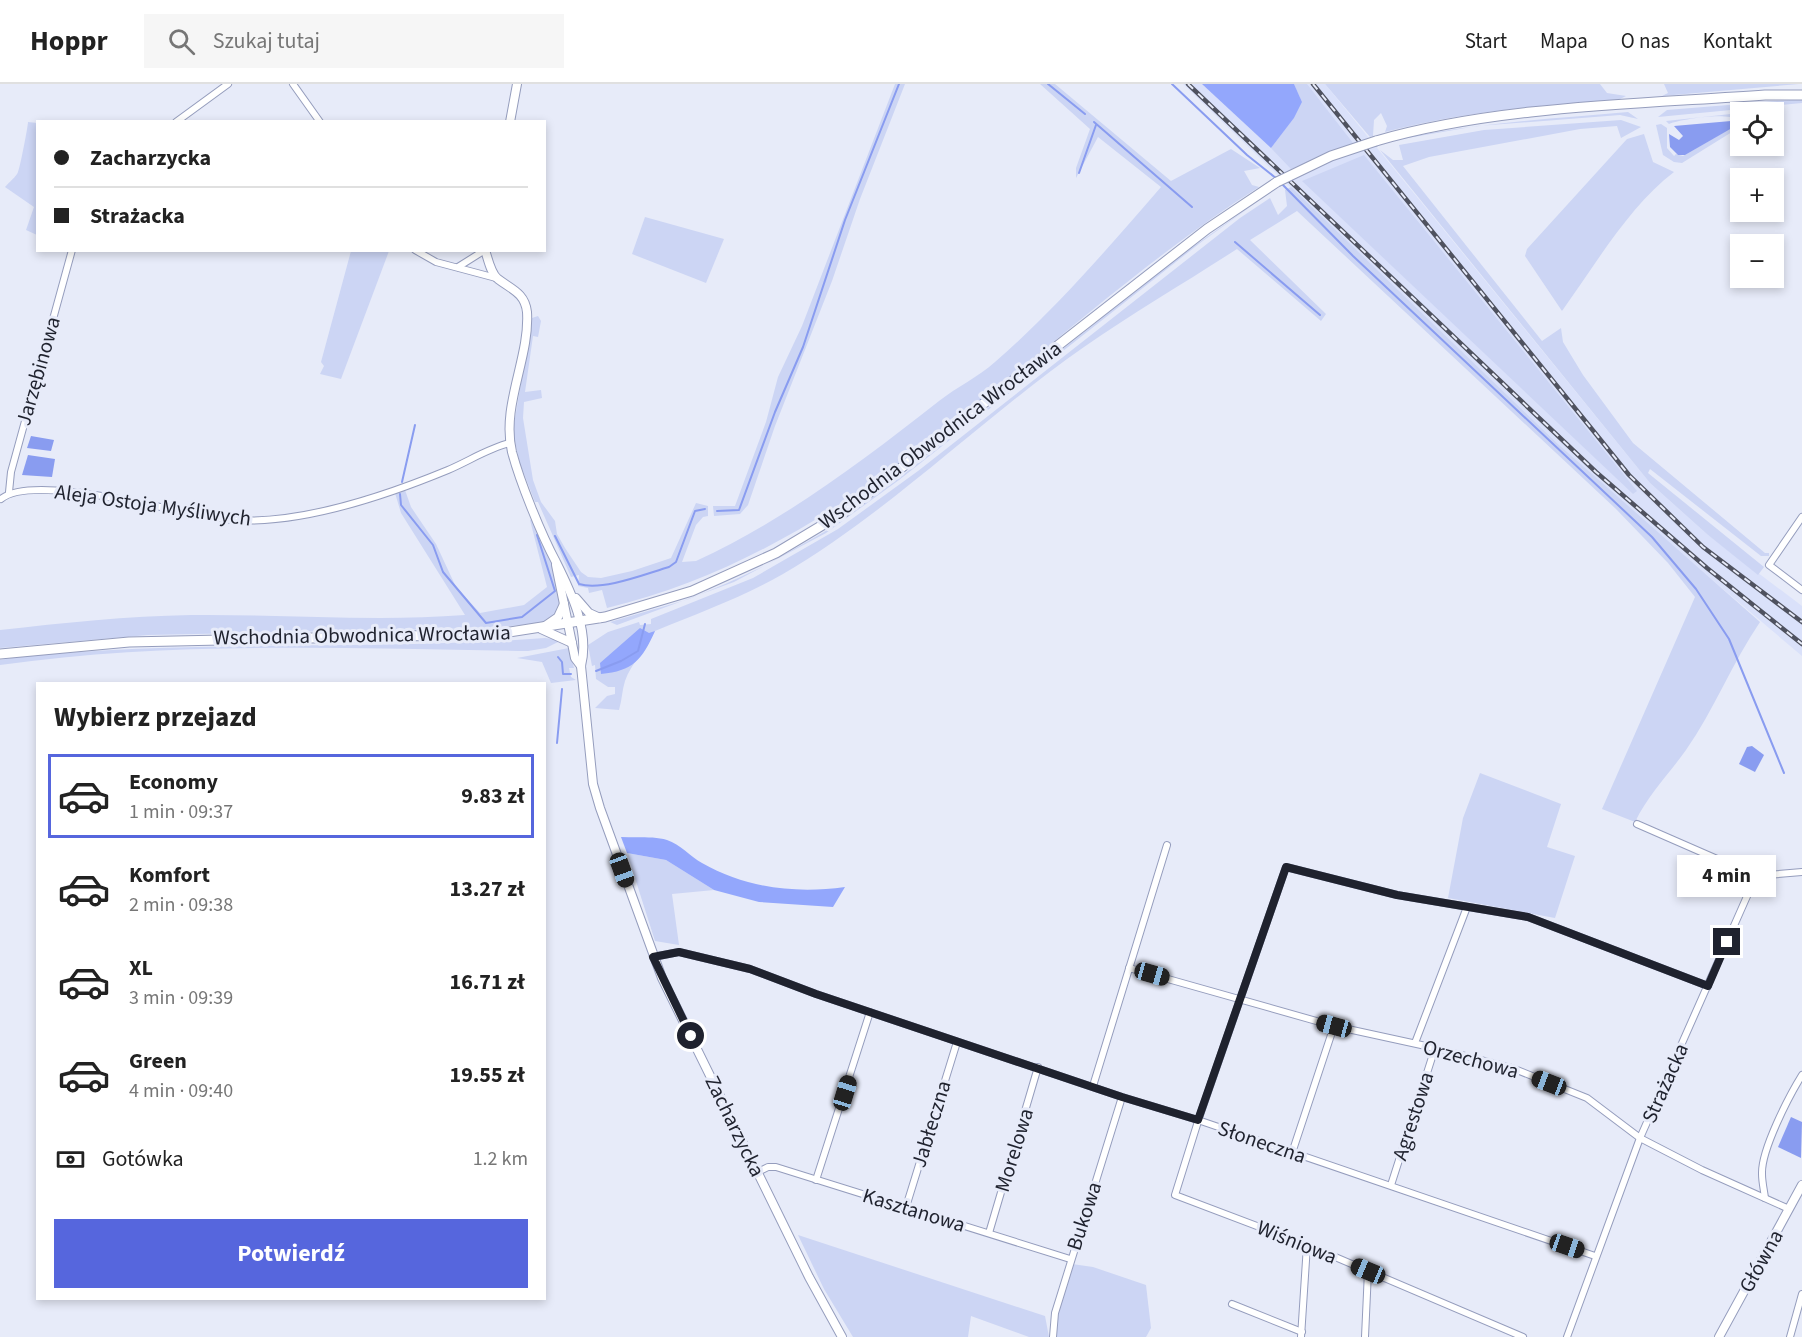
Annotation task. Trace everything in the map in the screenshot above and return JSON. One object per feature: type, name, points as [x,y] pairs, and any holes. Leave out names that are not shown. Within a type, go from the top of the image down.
[{"type":"main road","name":"Wschodnia Obwodnica Wrocławia","points":[[0,654],[129,642],[458,636],[541,629],[649,606],[714,582],[776,553],[818,529],[885,482],[1207,229],[1278,182],[1330,156],[1413,130],[1481,119],[1765,94],[1802,88]]},
{"type":"main road","name":"Wschodnia Obwodnica Wrocławia","points":[[1765,94],[1802,95]]},
{"type":"street","points":[[179,120],[228,84]]},
{"type":"street","points":[[293,84],[319,120]]},
{"type":"street","points":[[510,120],[517,84]]},
{"type":"street","name":"Jarzębinowa","points":[[9,492],[8,483],[16,449],[71,252]]},
{"type":"street","points":[[418,252],[436,262],[497,278],[517,290],[524,299],[527,312],[511,417],[510,443]]},
{"type":"street","points":[[458,268],[482,252]]},
{"type":"street","points":[[486,252],[497,278]]},
{"type":"street","name":"Aleja Ostoja Myśliwych","points":[[9,492],[63,491],[200,516],[233,520],[268,520],[324,510],[388,491],[449,470],[510,443]]},
{"type":"street","name":"Zacharzycka","points":[[510,443],[556,563],[574,596],[572,643],[575,658],[581,666]]},
{"type":"street","points":[[1,500],[9,492]]},
{"type":"street","points":[[1802,517],[1769,565],[1802,590]]},
{"type":"street","name":"Zacharzycka","points":[[556,563],[564,604],[574,623],[584,655],[581,666],[593,784],[653,957],[809,1277],[842,1337]]},
{"type":"street","points":[[574,596],[589,613],[600,618]]},
{"type":"street","points":[[541,629],[558,617],[564,604]]},
{"type":"street","points":[[541,629],[572,643]]},
{"type":"street","points":[[1637,824],[1756,876],[1802,872]]},
{"type":"street","points":[[1093,1086],[1167,845]]},
{"type":"street","points":[[1198,1120],[1286,867],[1397,895],[1528,917],[1708,986]]},
{"type":"street","name":"Strażacka","points":[[1567,1337],[1640,1138],[1756,876]]},
{"type":"street","points":[[1415,1043],[1467,907]]},
{"type":"street","name":"Słoneczna","points":[[653,957],[679,952],[750,969],[957,1042],[1198,1120],[1595,1256]]},
{"type":"street","name":"Orzechowa","points":[[1130,968],[1334,1026],[1415,1043],[1512,1068],[1587,1098],[1640,1138],[1702,1170],[1789,1209]]},
{"type":"street","points":[[816,1180],[870,1012]]},
{"type":"street","points":[[1292,1153],[1334,1026]]},
{"type":"street","name":"Jabłeczna","points":[[906,1207],[957,1042]]},
{"type":"street","name":"Agrestowa","points":[[1390,1185],[1435,1048]]},
{"type":"street","name":"Morelowa","points":[[988,1233],[1038,1067]]},
{"type":"street","points":[[1765,1198],[1761,1172],[1767,1151],[1780,1118],[1802,1075]]},
{"type":"street","name":"Bukowa","points":[[1053,1337],[1055,1313],[1070,1259],[1122,1097]]},
{"type":"street","name":"Wiśniowa","points":[[1198,1120],[1175,1195],[1307,1245],[1523,1337]]},
{"type":"street","name":"Kasztanowa","points":[[758,1173],[768,1167],[776,1167],[1070,1259]]},
{"type":"street","name":"Główna","points":[[1719,1337],[1802,1185]]},
{"type":"street","points":[[1232,1304],[1301,1334],[1307,1245]]},
{"type":"street","points":[[1365,1337],[1368,1271]]},
{"type":"street","points":[[1790,1337],[1802,1294]]},
{"type":"shaded area","points":[[895,84],[905,84],[775,426],[748,505],[740,514],[714,516],[713,506],[735,506],[766,422],[778,377],[802,326]]},
{"type":"shaded area","points":[[1040,84],[1055,84],[1171,181],[1231,149],[1260,168],[1244,171],[1252,185],[1259,187],[1179,242],[949,426],[871,484],[788,535],[701,578],[607,608],[602,590],[589,593],[588,588],[578,586],[579,575],[571,577],[538,502],[535,502],[519,461],[513,430],[532,318],[538,316],[541,321],[538,337],[533,336],[525,392],[541,390],[542,398],[524,402],[523,418],[533,480],[541,502],[555,521],[557,534],[581,572],[588,577],[601,578],[671,558],[696,503],[708,506],[708,516],[703,517],[696,525],[682,562],[696,561],[761,527],[822,488],[988,367],[1060,300],[1161,187],[1098,137],[1076,178],[1076,168],[1090,129]]},
{"type":"shaded area","points":[[1183,84],[1325,84],[1650,483],[1708,535],[1802,606],[1802,656],[1678,551],[1558,444]]},
{"type":"shaded area","points":[[1202,84],[1294,84],[1302,102],[1294,118],[1271,148]]},
{"type":"shaded area","points":[[1294,84],[1307,84],[1353,143],[1291,169],[1271,148],[1294,118],[1302,102]]},
{"type":"shaded area","points":[[1325,84],[1600,84],[1607,93],[1626,96],[1618,100],[1472,114],[1385,132],[1387,126],[1381,113],[1374,120],[1373,136],[1370,137]]},
{"type":"shaded area","points":[[1664,84],[1799,84],[1662,96],[1668,93]]},
{"type":"shaded area","points":[[1802,99],[1802,103],[1784,105],[1784,102],[1765,102]]},
{"type":"shaded area","points":[[1730,105],[1730,110],[1658,117],[1667,110]]},
{"type":"shaded area","points":[[1628,112],[1638,119],[1620,115],[1482,126]]},
{"type":"shaded area","points":[[1730,114],[1730,118],[1715,116],[1694,118],[1669,124],[1666,121]]},
{"type":"shaded area","points":[[1621,120],[1641,127],[1621,138],[1617,126],[1580,129],[1429,157],[1403,166],[1542,341],[1561,328],[1563,342],[1583,375],[1633,443],[1765,553],[1769,553],[1769,556],[1761,556],[1650,469],[1648,473],[1764,567],[1758,575],[1708,535],[1650,483],[1380,150],[1393,160],[1403,160],[1399,145],[1484,130]]},
{"type":"shaded area","points":[[1730,121],[1730,129],[1685,155],[1678,155],[1670,147],[1669,134],[1679,140],[1683,136],[1674,126]]},
{"type":"shaded area","points":[[28,122],[36,123],[36,235],[26,230],[34,207],[5,187],[18,172]]},
{"type":"shaded area","points":[[1661,124],[1667,128],[1667,148],[1674,156],[1676,154],[1683,156],[1730,129],[1730,133],[1682,163],[1674,162],[1663,155],[1656,125]]},
{"type":"shaded area","points":[[1469,127],[1396,140],[1425,134]]},
{"type":"shaded area","points":[[1644,134],[1653,162],[1674,172],[1628,218],[1562,311],[1525,256],[1527,249],[1627,139]]},
{"type":"shaded area","points":[[1364,155],[1637,491],[1633,494],[1302,181]]},
{"type":"shaded area","points":[[1291,187],[1558,444],[1760,622],[1696,735],[1652,794],[1635,822],[1602,809],[1695,597],[1668,563],[1616,509],[1297,211],[1250,240],[1326,314],[1321,321],[1237,249],[1084,347],[862,522],[823,549],[752,590],[655,631],[628,674],[619,710],[595,708],[607,696],[615,694],[615,687],[608,687],[596,679],[595,665],[592,666],[588,645],[608,632],[639,622],[640,625],[651,624],[651,619],[753,578],[838,529],[918,471],[1240,218],[1270,198],[1278,215],[1287,206],[1285,190]]},
{"type":"shaded area","points":[[1268,194],[1200,243],[899,480],[826,533],[734,582],[698,595],[764,566],[824,532],[899,478],[1187,251]]},
{"type":"shaded area","points":[[645,217],[724,239],[706,283],[632,254]]},
{"type":"shaded area","points":[[351,252],[389,252],[341,379],[320,374],[324,366],[321,362]]},
{"type":"shaded area","points":[[31,436],[54,440],[51,451],[27,448]]},
{"type":"shaded area","points":[[28,455],[55,459],[52,477],[22,475]]},
{"type":"shaded area","points":[[405,490],[411,507],[436,544],[456,587],[480,613],[524,605],[547,587],[530,520],[534,518],[552,565],[562,602],[557,614],[543,623],[489,628],[148,635],[0,648],[0,630],[119,618],[225,615],[397,618],[465,615],[401,513],[395,493]]},
{"type":"shaded area","points":[[683,601],[617,625],[610,622]]},
{"type":"shaded area","points":[[640,628],[649,633],[655,631],[641,657],[629,667],[601,674],[600,663]]},
{"type":"shaded area","points":[[545,638],[562,640],[546,648],[528,651],[330,648],[197,649],[65,657],[0,665],[0,660],[18,657],[150,648],[413,644]]},
{"type":"shaded area","points":[[569,648],[574,668],[569,668],[571,677],[576,680],[551,683],[542,662],[517,658]]},
{"type":"shaded area","points":[[1752,746],[1764,755],[1755,772],[1739,764],[1747,747]]},
{"type":"shaded area","points":[[1480,773],[1561,804],[1547,847],[1575,856],[1555,918],[1448,898],[1463,818]]},
{"type":"shaded area","points":[[621,837],[667,840],[702,863],[753,883],[808,890],[845,887],[833,907],[759,902],[714,890],[666,860],[627,853]]},
{"type":"shaded area","points":[[627,853],[666,860],[714,890],[672,894],[679,945],[655,941]]},
{"type":"shaded area","points":[[1791,1117],[1802,1122],[1801,1158],[1778,1147]]},
{"type":"shaded area","points":[[798,1235],[1045,1316],[1049,1337],[1029,1337],[971,1316],[968,1337],[853,1337],[824,1289]]},
{"type":"shaded area","points":[[1072,1264],[1093,1267],[1146,1285],[1151,1328],[1146,1337],[1056,1337],[1059,1309]]},
{"type":"waterway","points":[[717,511],[739,510],[775,412],[803,347],[845,220],[899,84]]},
{"type":"waterway","points":[[1048,84],[1085,114]]},
{"type":"waterway","points":[[1172,84],[1247,155],[1277,179]]},
{"type":"waterway","points":[[1094,122],[1192,207]]},
{"type":"waterway","points":[[1079,173],[1096,125]]},
{"type":"waterway","points":[[1281,183],[1353,256],[1652,537],[1696,589],[1729,639],[1784,773]]},
{"type":"waterway","points":[[1235,242],[1320,315]]},
{"type":"waterway","points":[[402,482],[415,425]]},
{"type":"waterway","points":[[400,494],[401,505],[433,545],[443,572],[486,623],[522,617],[555,591],[537,535]]},
{"type":"waterway","points":[[555,536],[579,584],[589,586],[612,584],[669,567],[676,562],[695,511],[705,509]]},
{"type":"waterway","points":[[596,671],[638,651],[645,624]]},
{"type":"waterway","points":[[558,657],[562,662],[563,674],[571,674]]},
{"type":"waterway","points":[[557,743],[562,689]]},
{"type":"railway","points":[[1188,84],[1596,472],[1707,568],[1802,644]]},
{"type":"railway","points":[[1313,84],[1629,475],[1703,547],[1802,622]]},
{"type":"route","points":[[691,1036],[653,957],[671,952],[688,953],[750,969],[957,1042],[1198,1120],[1286,867],[1397,895],[1467,907],[1483,907],[1528,917],[1708,986],[1727,942]]}]
